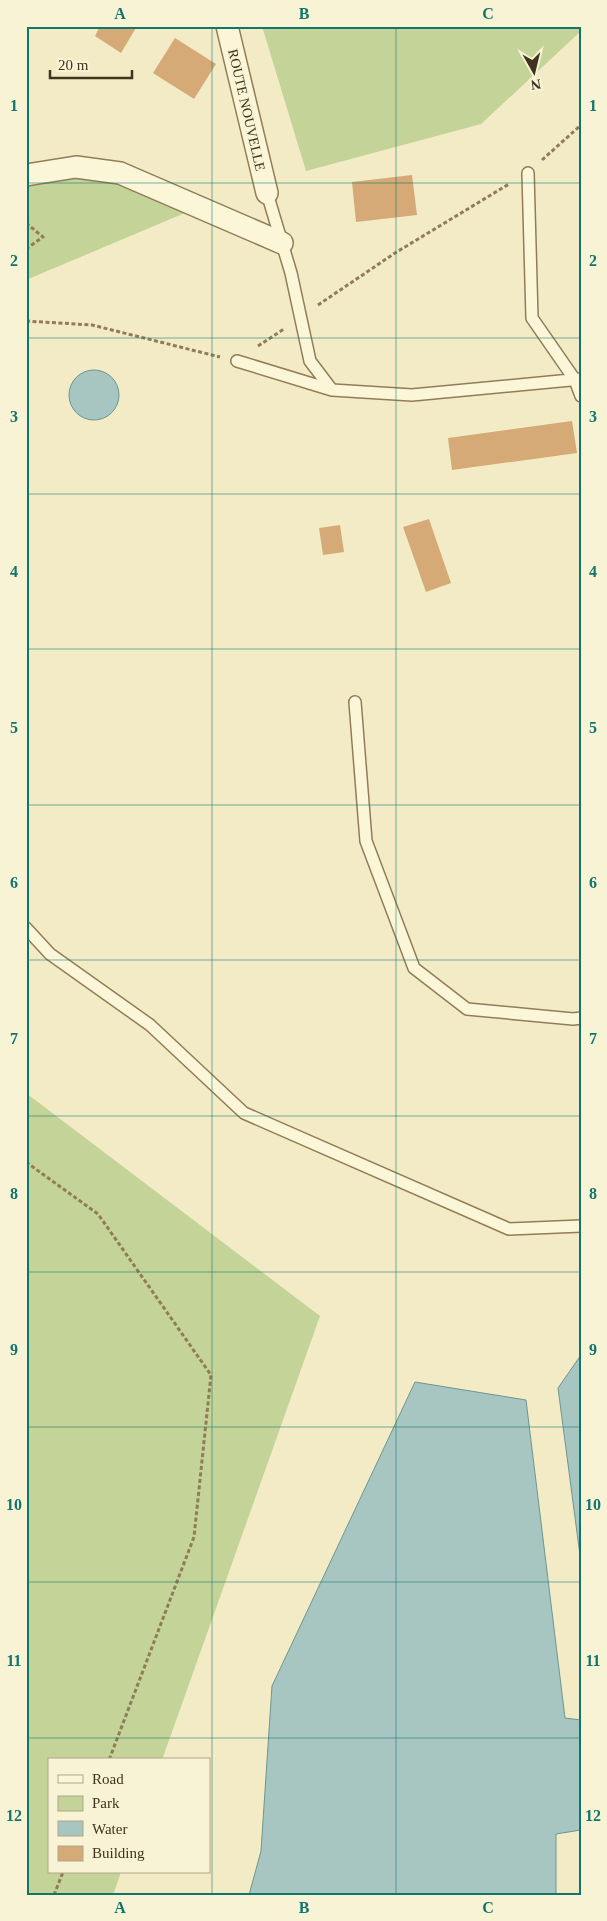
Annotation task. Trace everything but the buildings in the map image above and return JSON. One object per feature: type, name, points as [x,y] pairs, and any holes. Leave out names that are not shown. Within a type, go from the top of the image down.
[{"type":"street","name":"ROUTE NOUVELLE","points":[[225,28],[267,193]]},
{"type":"street","points":[[26,175],[76,167],[120,173],[282,243]]},
{"type":"lane","points":[[528,173],[532,318],[578,379],[581,396]]},
{"type":"lane","points":[[267,193],[291,273],[310,362],[332,390]]},
{"type":"lane","points":[[238,361],[332,390],[412,395],[578,379]]},
{"type":"lane","points":[[355,702],[366,841],[414,968],[467,1010],[572,1019],[581,1018]]},
{"type":"lane","points":[[26,928],[50,954],[150,1025],[244,1113],[510,1229],[581,1226]]},
{"type":"path","points":[[528,173],[581,125]]},
{"type":"path","points":[[26,223],[43,237],[26,249]]},
{"type":"path","points":[[26,1162],[98,1214],[211,1375],[194,1537],[110,1758]]},
{"type":"path","points":[[54,1895],[63,1874]]},
{"type":"green space","points":[[262,26],[581,26],[581,31],[481,124],[306,171]]},
{"type":"green space","points":[[76,167],[199,207],[26,280],[26,175]]},
{"type":"green space","points":[[26,1093],[320,1316],[163,1758],[48,1758],[48,1874],[120,1874],[113,1895],[26,1895]]},
{"type":"water","points":[[89,370],[99,370],[112,377],[119,390],[119,400],[112,413],[99,420],[89,420],[80,416],[73,409],[69,400],[69,390],[73,381],[80,374]]},
{"type":"water","points":[[581,1355],[581,1563],[558,1388]]},
{"type":"water","points":[[415,1382],[526,1400],[565,1718],[581,1720],[581,1830],[556,1834],[556,1895],[249,1895],[261,1851],[272,1686]]}]
